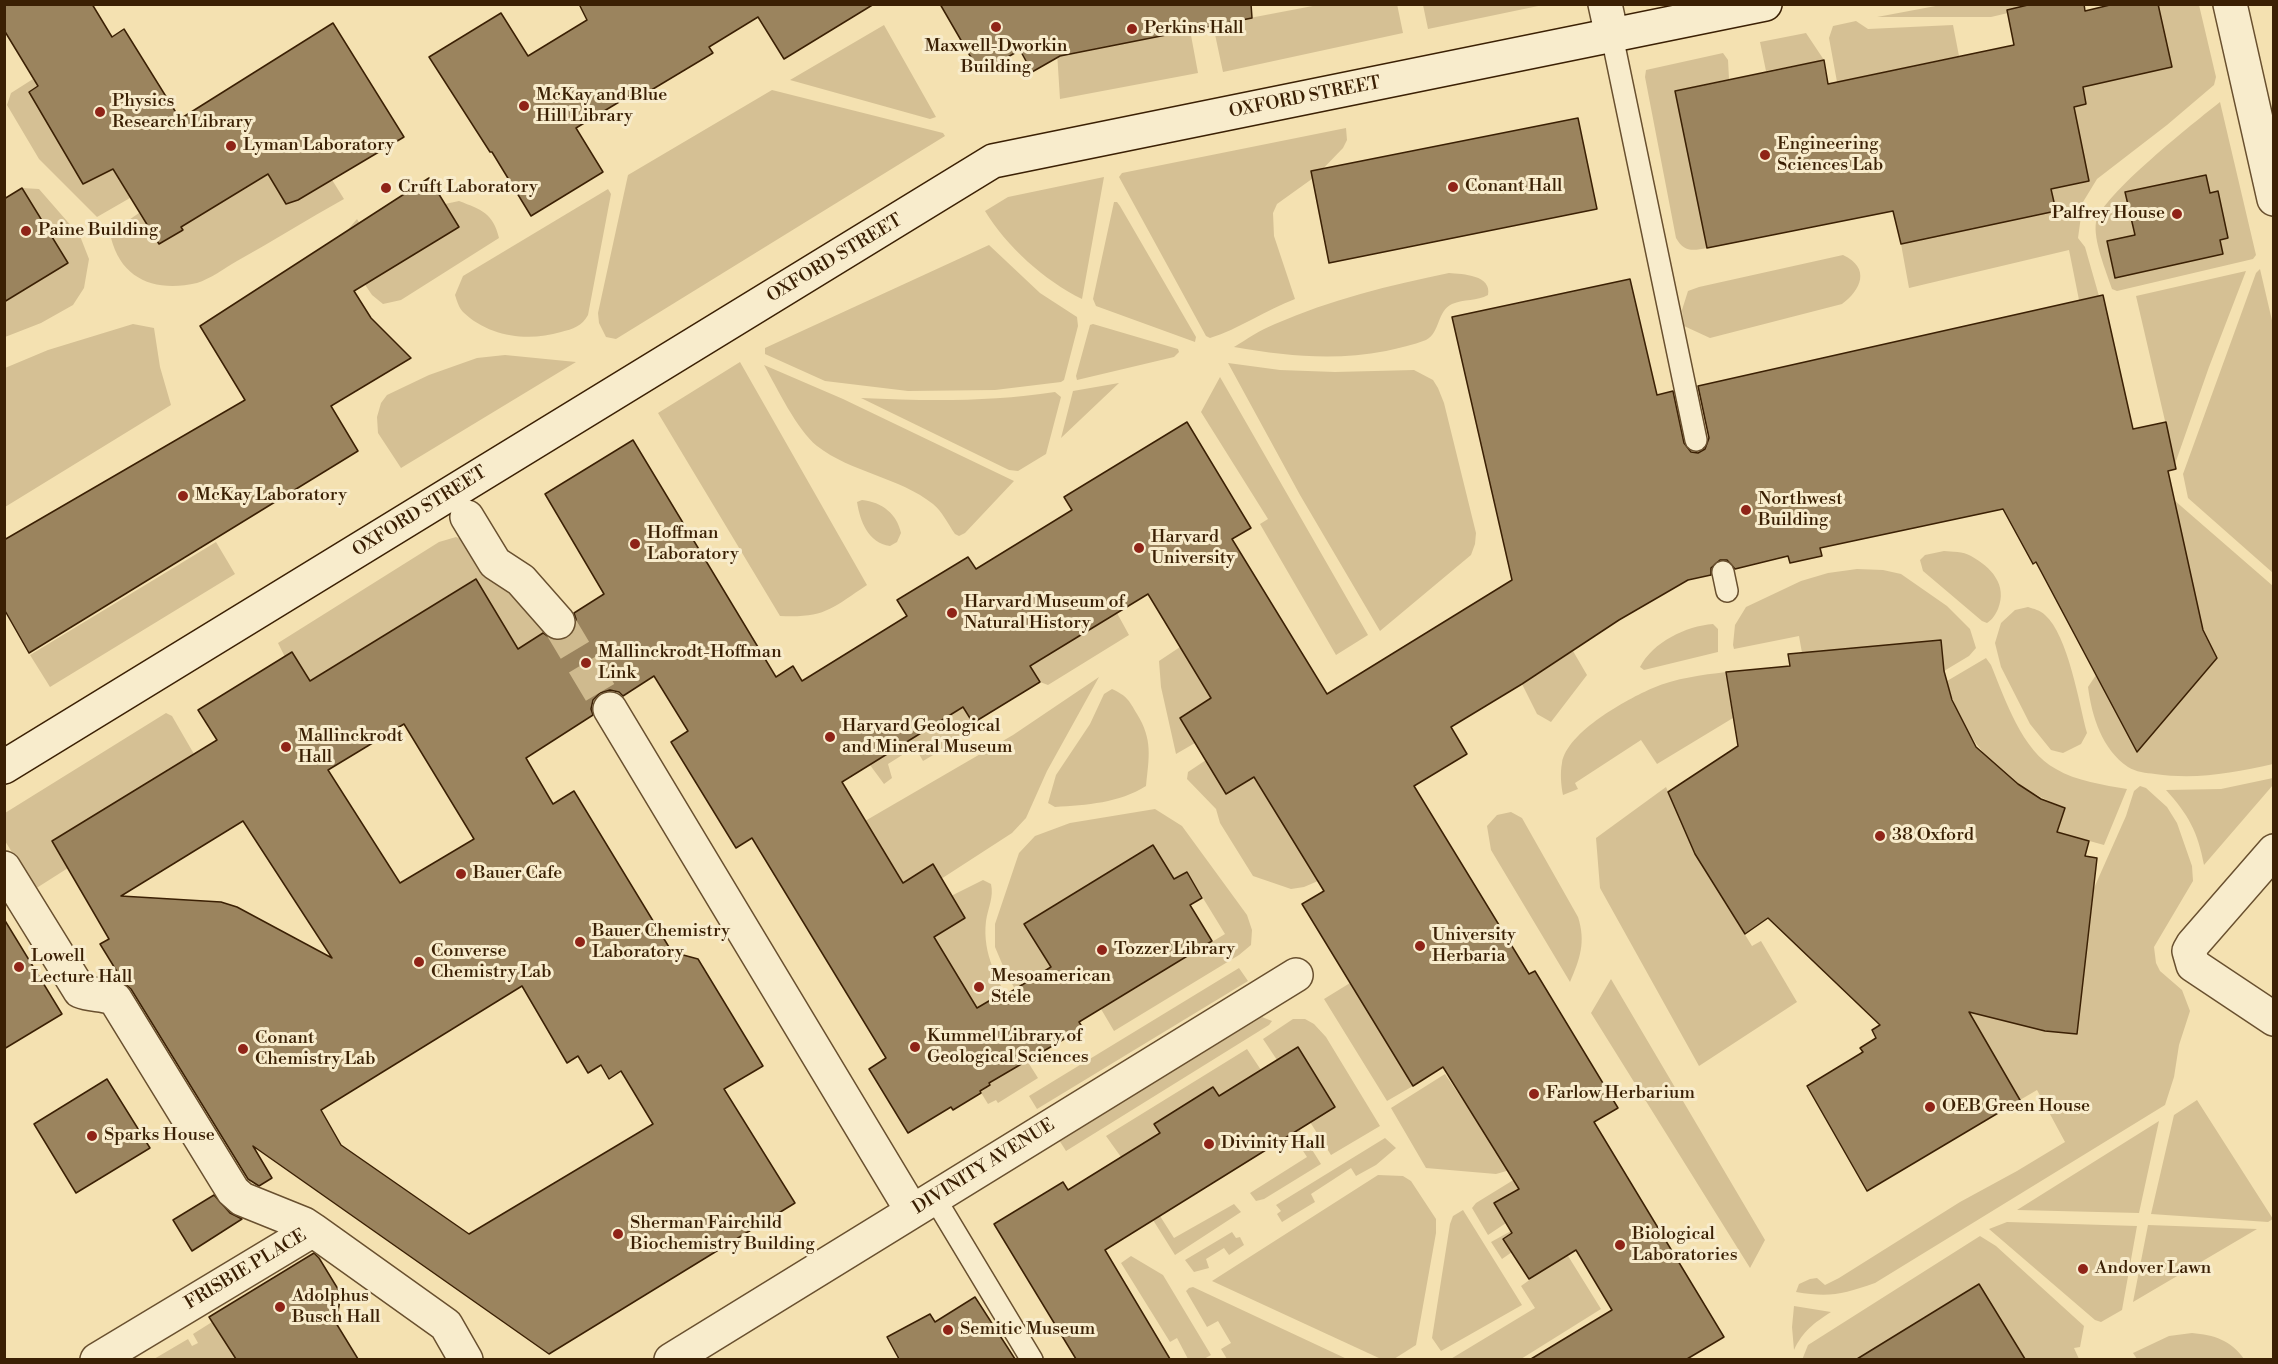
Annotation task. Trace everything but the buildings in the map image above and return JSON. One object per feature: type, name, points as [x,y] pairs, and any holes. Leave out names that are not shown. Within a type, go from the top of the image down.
[{"type":"street","points":[[1605,4],[1612,36]]},
{"type":"street","name":"OXFORD STREET","points":[[4,767],[993,161],[1765,4]]},
{"type":"street","points":[[2230,4],[2274,199]]},
{"type":"street","points":[[467,518],[495,562],[520,580],[558,622]]},
{"type":"street","points":[[610,710],[923,1204]]},
{"type":"street","points":[[2274,852],[2189,951],[2193,965],[2274,1019]]},
{"type":"street","points":[[4,868],[80,991],[88,995],[104,994],[116,999],[233,1191],[242,1199],[304,1224],[313,1230]]},
{"type":"street","name":"DIVINITY AVENUE","points":[[671,1359],[1296,975]]},
{"type":"street","name":"FRISBIE PLACE","points":[[97,1359],[313,1230],[446,1325],[466,1359]]},
{"type":"lane","points":[[1612,36],[1696,441]]},
{"type":"lane","points":[[923,1204],[1032,1359]]},
{"type":"shaded area","points":[[1397,4],[1403,33],[1223,72],[1213,25],[1318,5]]},
{"type":"shaded area","points":[[1423,4],[1543,5],[1428,29]]},
{"type":"shaded area","points":[[1054,5],[1073,53],[1190,30],[1198,73],[1060,99]]},
{"type":"shaded area","points":[[1941,5],[2032,5],[2007,10],[2008,13],[1991,17],[1877,17]]},
{"type":"shaded area","points":[[2158,5],[2199,5],[2216,77],[2214,85],[2097,179],[2083,202],[2078,238],[2085,247],[2099,296],[2079,300],[2069,250],[1909,288],[1901,244],[2056,211],[2051,189],[2089,181],[2074,107],[2086,104],[2082,81],[2101,83],[2172,67]]},
{"type":"shaded area","points":[[1856,21],[1868,29],[1953,25],[1959,56],[1837,82],[1829,38],[1833,26]]},
{"type":"shaded area","points":[[884,25],[936,117],[930,119],[790,80]]},
{"type":"shaded area","points":[[1806,33],[1824,60],[1766,71],[1760,42]]},
{"type":"shaded area","points":[[1723,53],[1728,60],[1729,79],[1675,91],[1707,248],[1689,249],[1682,246],[1676,238],[1645,77],[1646,70]]},
{"type":"shaded area","points":[[33,79],[38,86],[29,92],[83,184],[113,169],[130,198],[97,217],[39,159],[7,105],[11,93]]},
{"type":"shaded area","points":[[772,90],[943,133],[945,136],[616,339],[606,337],[599,323],[598,313],[628,175]]},
{"type":"shaded area","points":[[2220,102],[2256,255],[2253,259],[2117,291],[2112,289],[2096,238],[2096,222],[2102,210],[2131,178]],"holes":[[[2206,175],[2210,193],[2218,192],[2228,238],[2220,240],[2223,254],[2143,272],[2141,265],[2113,271],[2107,241],[2135,235],[2125,192]]]},
{"type":"shaded area","points":[[1346,128],[1347,140],[1343,148],[1316,176],[1277,204],[1273,213],[1274,236],[1295,299],[1221,334],[1210,338],[1206,336],[1119,177],[1122,173]]},
{"type":"shaded area","points":[[268,174],[286,204],[309,192],[329,175],[344,199],[197,283],[168,286],[143,280],[132,274],[116,253],[111,238],[123,224],[139,213],[159,244],[183,230],[181,227]]},
{"type":"shaded area","points":[[1104,177],[1082,299],[1054,283],[1028,261],[1004,237],[985,211],[1008,197]]},
{"type":"shaded area","points":[[22,188],[39,189],[80,236],[89,259],[84,288],[73,305],[41,323],[5,337],[5,302],[68,263]]},
{"type":"shaded area","points":[[608,189],[611,194],[588,315],[580,324],[569,330],[548,335],[522,337],[485,327],[462,310],[455,295],[463,276]]},
{"type":"shaded area","points":[[459,201],[474,207],[490,218],[499,238],[401,300],[383,304],[372,295],[347,258],[346,232],[357,219],[388,270],[459,227],[445,204]]},
{"type":"shaded area","points":[[1114,202],[1120,206],[1196,337],[1195,342],[1096,306],[1093,299]]},
{"type":"shaded area","points":[[989,245],[1040,293],[1077,317],[1078,326],[1064,380],[1061,382],[995,390],[908,391],[825,381],[765,354],[765,348]]},
{"type":"shaded area","points":[[1843,255],[1857,266],[1860,279],[1854,292],[1842,304],[1710,338],[1684,326],[1682,310],[1688,291]]},
{"type":"shaded area","points":[[2260,269],[2274,329],[2273,573],[2188,498],[2183,474],[2256,273]]},
{"type":"shaded area","points":[[2246,271],[2209,367],[2175,464],[2136,296]]},
{"type":"shaded area","points":[[1449,273],[1469,275],[1481,280],[1486,283],[1488,295],[1457,302],[1447,307],[1431,337],[1421,342],[1386,351],[1329,357],[1272,353],[1234,347],[1269,326],[1339,300]]},
{"type":"shaded area","points":[[133,324],[154,328],[160,367],[171,405],[5,507],[5,368],[48,350]]},
{"type":"shaded area","points":[[1090,325],[1178,349],[1179,352],[1174,357],[1077,380],[1076,376]]},
{"type":"shaded area","points":[[505,355],[576,362],[401,468],[378,433],[377,417],[381,403],[387,395],[429,375],[477,358]]},
{"type":"shaded area","points":[[740,362],[867,585],[836,606],[818,613],[780,616],[658,413]]},
{"type":"shaded area","points":[[1228,363],[1280,370],[1335,372],[1414,370],[1433,380],[1444,403],[1476,533],[1471,555],[1380,631],[1300,495]]},
{"type":"shaded area","points":[[764,365],[843,399],[1014,481],[965,533],[959,536],[955,534],[936,507],[920,495],[845,463],[817,446],[802,430]]},
{"type":"shaded area","points":[[1220,377],[1368,635],[1336,655],[1260,524],[1268,519],[1201,412]]},
{"type":"shaded area","points":[[1119,383],[1061,438],[1073,391]]},
{"type":"shaded area","points":[[1055,392],[1061,397],[1046,454],[1018,471],[1009,470],[861,398],[958,400],[1007,398]]},
{"type":"shaded area","points":[[862,500],[876,503],[888,510],[896,520],[901,533],[897,542],[890,546],[882,544],[866,530],[857,502]]},
{"type":"shaded area","points":[[2174,500],[2273,586],[2273,764],[2200,776],[2170,776],[2141,772],[2128,767],[2119,760],[2100,732],[2092,710],[2088,687],[2096,675],[2137,752],[2217,658],[2203,630]]},
{"type":"shaded area","points":[[456,537],[465,541],[517,593],[546,631],[518,649],[475,579],[310,681],[293,653],[285,657],[278,643],[439,542]]},
{"type":"shaded area","points":[[216,542],[235,574],[50,687],[30,655]]},
{"type":"shaded area","points":[[1944,551],[1968,554],[1991,571],[1996,578],[2001,600],[1995,615],[1987,623],[1923,571],[1920,560],[1925,555]]},
{"type":"shaded area","points":[[1857,569],[1883,570],[1901,574],[1947,606],[1970,629],[1976,648],[1969,656],[1944,671],[1940,640],[1802,653],[1799,636],[1734,649],[1735,625],[1746,607],[1801,581],[1828,573]]},
{"type":"shaded area","points":[[2028,607],[2043,613],[2060,638],[2087,733],[2081,744],[2063,753],[2051,750],[2030,724],[2001,667],[1995,643],[2001,623],[2015,610]]},
{"type":"shaded area","points":[[1117,613],[1129,635],[1048,685],[1040,682],[1030,666]]},
{"type":"shaded area","points":[[1713,624],[1718,629],[1718,652],[1644,670],[1640,667],[1653,650],[1671,637],[1692,628]]},
{"type":"shaded area","points":[[1180,647],[1211,698],[1180,717],[1195,743],[1176,754],[1161,687],[1159,661]]},
{"type":"shaded area","points":[[1573,651],[1587,675],[1551,722],[1537,714],[1522,684]]},
{"type":"shaded area","points":[[1986,658],[2016,723],[2033,750],[2044,761],[2072,777],[2127,789],[2104,845],[2057,832],[2065,808],[2023,787],[2005,774],[1976,743],[1964,724],[1954,704],[1947,681]]},
{"type":"shaded area","points":[[1726,672],[1733,718],[1657,764],[1641,740],[1575,783],[1578,789],[1563,795],[1561,771],[1566,751],[1586,729],[1600,718],[1642,693],[1662,685],[1689,677]]},
{"type":"shaded area","points":[[1099,677],[1047,771],[1026,818],[1012,833],[941,879],[933,865],[903,883],[865,821],[1013,735]]},
{"type":"shaded area","points":[[1112,689],[1130,702],[1146,732],[1149,749],[1146,786],[1114,800],[1055,807],[1048,803],[1056,775],[1090,724],[1104,694]]},
{"type":"shaded area","points":[[963,707],[973,723],[979,719],[983,726],[923,761],[915,747],[888,764],[892,778],[884,784],[870,765]]},
{"type":"shaded area","points":[[166,713],[172,716],[194,754],[52,841],[68,868],[35,889],[5,841],[5,813]]},
{"type":"shaded area","points":[[1206,760],[1226,794],[1254,777],[1318,881],[1291,889],[1253,876],[1220,823],[1216,809],[1187,779],[1188,772]]},
{"type":"shaded area","points":[[2273,778],[2273,785],[2204,865],[2199,843],[2191,824],[2166,790],[2221,789]]},
{"type":"shaded area","points":[[2140,786],[2146,788],[2167,807],[2177,823],[2192,866],[2193,881],[2154,947],[2156,963],[2160,971],[2182,990],[2190,1011],[2179,1045],[2174,1077],[2165,1105],[1875,1283],[1836,1294],[1818,1295],[1796,1292],[1799,1284],[1810,1279],[1817,1278],[1825,1285],[1839,1278],[1960,1202],[2065,1142],[2037,1090],[2020,1100],[1994,1056],[1921,985],[1991,1017],[2045,1031],[2076,1034],[2094,888],[2126,816],[2134,791]]},
{"type":"shaded area","points":[[1666,787],[1695,854],[1752,946],[1761,941],[1797,1002],[1699,1066],[1600,888],[1596,838]]},
{"type":"shaded area","points":[[1155,809],[1182,826],[1247,915],[1252,930],[1251,945],[1239,955],[1114,1031],[1101,1009],[1225,934],[1187,872],[1174,879],[1153,845],[1025,923],[1051,967],[1015,989],[995,947],[995,924],[1019,853],[1035,836],[1070,823]]},
{"type":"shaded area","points":[[1511,812],[1522,818],[1578,917],[1582,942],[1577,966],[1570,982],[1491,850],[1487,826],[1497,815]]},
{"type":"shaded area","points":[[983,880],[991,884],[992,889],[986,921],[986,945],[997,978],[1015,1010],[1004,1016],[993,998],[977,1008],[934,937],[965,918],[951,896]]},
{"type":"shaded area","points":[[1239,968],[1248,981],[1037,1109],[1029,1096]]},
{"type":"shaded area","points":[[1611,979],[1765,1240],[1750,1268],[1591,1013]]},
{"type":"shaded area","points":[[1350,983],[1413,1086],[1387,1101],[1324,999]]},
{"type":"shaded area","points":[[1262,1017],[1272,1021],[1066,1151],[1059,1140]]},
{"type":"shaded area","points":[[1293,1019],[1305,1019],[1314,1024],[1326,1037],[1380,1126],[1331,1155],[1310,1122],[1335,1106],[1298,1047],[1277,1060],[1263,1039]]},
{"type":"shaded area","points":[[1247,1049],[1261,1070],[1219,1096],[1213,1087],[1155,1124],[1160,1133],[1121,1157],[1106,1136]]},
{"type":"shaded area","points":[[1026,1059],[1038,1078],[998,1103],[996,1100],[988,1104],[980,1091]]},
{"type":"shaded area","points":[[1445,1074],[1510,1170],[1496,1174],[1426,1168],[1391,1108]]},
{"type":"shaded area","name":"Andover Lawn","points":[[2197,1100],[2273,1219],[2268,1222],[2151,1214],[2174,1115]]},
{"type":"shaded area","name":"Andover Lawn","points":[[2159,1121],[2139,1213],[2017,1210]]},
{"type":"shaded area","points":[[1299,1129],[1321,1164],[1264,1199],[1256,1201],[1250,1193],[1307,1157],[1292,1134]]},
{"type":"shaded area","points":[[1385,1138],[1396,1148],[1376,1165],[1356,1176],[1351,1168],[1311,1194],[1315,1202],[1282,1222],[1277,1214],[1281,1211],[1276,1205]]},
{"type":"shaded area","points":[[1528,1171],[1533,1180],[1494,1203],[1506,1223],[1488,1235],[1472,1208],[1476,1203]]},
{"type":"shaded area","points":[[1378,1175],[1403,1176],[1411,1181],[1436,1219],[1436,1233],[1416,1345],[1394,1359],[1381,1359],[1212,1281]]},
{"type":"shaded area","points":[[1234,1204],[1241,1212],[1175,1255],[1153,1220],[1160,1216],[1174,1238]]},
{"type":"shaded area","points":[[1463,1210],[1522,1305],[1441,1351],[1432,1338],[1450,1224],[1453,1216]]},
{"type":"shaded area","points":[[1542,1214],[1601,1309],[1521,1359],[1449,1360],[1535,1308],[1521,1286],[1549,1266],[1512,1252],[1502,1259],[1491,1242]]},
{"type":"shaded area","name":"Andover Lawn","points":[[2007,1222],[2137,1226],[2122,1310],[2101,1322],[2095,1320],[1989,1229]]},
{"type":"shaded area","name":"Andover Lawn","points":[[2148,1225],[2257,1229],[2133,1302]]},
{"type":"shaded area","points":[[1232,1232],[1236,1238],[1240,1237],[1244,1245],[1229,1255],[1224,1248],[1206,1259],[1209,1268],[1194,1272],[1185,1260]]},
{"type":"shaded area","points":[[1980,1236],[1996,1246],[2084,1326],[2080,1347],[2074,1348],[2079,1359],[2025,1359],[1978,1284],[1857,1359],[1802,1360],[1808,1345]]},
{"type":"shaded area","points":[[1131,1256],[1163,1275],[1211,1355],[1204,1359],[1188,1359],[1177,1338],[1170,1342],[1121,1263]]},
{"type":"shaded area","points":[[1193,1287],[1347,1359],[1227,1359],[1221,1349],[1231,1343],[1218,1321],[1207,1327],[1186,1291]]},
{"type":"shaded area","points":[[1794,1306],[1831,1312],[1810,1328],[1794,1350],[1792,1327]]},
{"type":"shaded area","points":[[212,1322],[236,1359],[154,1359],[188,1339],[192,1346],[198,1343],[193,1334]]},
{"type":"shaded area","points":[[2192,1333],[2208,1335],[2228,1343],[2244,1359],[2137,1359],[2133,1353],[2169,1336]]},
{"type":"tunnel","points":[[558,622],[610,709]]},
{"type":"place","name":"Maxwell-Dworkin Building","points":[[996,27]]},
{"type":"place","name":"Perkins Hall","points":[[1132,29]]},
{"type":"place","name":"McKay and Blue Hill Library","points":[[524,106]]},
{"type":"place","name":"Physics Research Library","points":[[100,112]]},
{"type":"place","name":"Lyman Laboratory","points":[[231,146]]},
{"type":"place","name":"Engineering Sciences Lab","points":[[1765,155]]},
{"type":"place","name":"Conant Hall","points":[[1453,187]]},
{"type":"place","name":"Cruft Laboratory","points":[[386,188]]},
{"type":"place","name":"Palfrey House","points":[[2177,214]]},
{"type":"place","name":"Paine Building","points":[[26,231]]},
{"type":"place","name":"McKay Laboratory","points":[[183,496]]},
{"type":"place","name":"Northwest Building","points":[[1746,510]]},
{"type":"place","name":"Hoffman Laboratory","points":[[635,544]]},
{"type":"place","name":"Harvard University","points":[[1139,548]]},
{"type":"place","name":"Harvard Museum of Natural History","points":[[952,613]]},
{"type":"place","name":"Mallinckrodt-Hoffman Link","points":[[586,663]]},
{"type":"place","name":"Harvard Geological and Mineral Museum","points":[[830,737]]},
{"type":"place","name":"Mallinckrodt Hall","points":[[286,747]]},
{"type":"place","name":"38 Oxford","points":[[1880,836]]},
{"type":"place","name":"Bauer Cafe","points":[[461,874]]},
{"type":"place","name":"Bauer Chemistry Laboratory","points":[[580,942]]},
{"type":"place","name":"University Herbaria","points":[[1420,946]]},
{"type":"place","name":"Tozzer Library","points":[[1102,950]]},
{"type":"place","name":"Converse Chemistry Lab","points":[[419,962]]},
{"type":"place","name":"Lowell Lecture Hall","points":[[19,967]]},
{"type":"place","name":"Mesoamerican Stele","points":[[979,987]]},
{"type":"place","name":"Kummel Library of Geological Sciences","points":[[915,1047]]},
{"type":"place","name":"Conant Chemistry Lab","points":[[243,1049]]},
{"type":"place","name":"Farlow Herbarium","points":[[1534,1094]]},
{"type":"place","name":"OEB Green House","points":[[1930,1107]]},
{"type":"place","name":"Sparks House","points":[[92,1136]]},
{"type":"place","name":"Divinity Hall","points":[[1209,1144]]},
{"type":"place","name":"Sherman Fairchild Biochemistry Building","points":[[618,1234]]},
{"type":"place","name":"Biological Laboratories","points":[[1620,1245]]},
{"type":"place","name":"Andover Lawn","points":[[2083,1269]]},
{"type":"place","name":"Adolphus Busch Hall","points":[[280,1307]]},
{"type":"place","name":"Semitic Museum","points":[[948,1330]]}]
